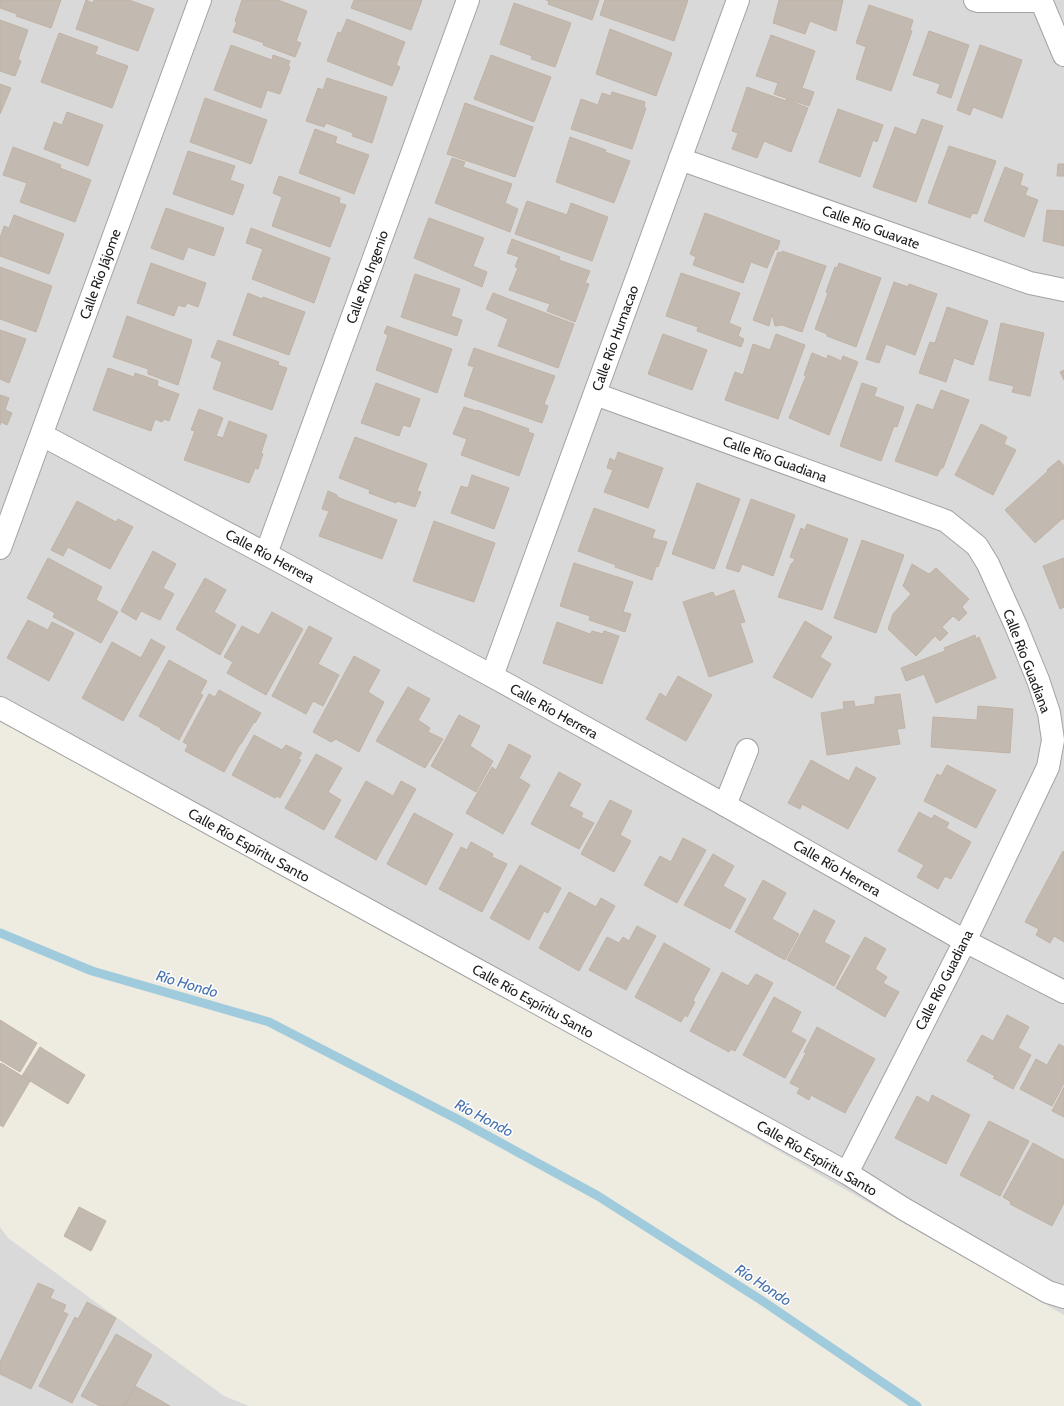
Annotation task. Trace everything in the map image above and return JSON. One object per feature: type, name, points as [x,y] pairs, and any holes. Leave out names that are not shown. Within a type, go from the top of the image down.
[{"type":"street","name":"Calle Río Jájome","points":[[0,548],[200,0]]},
{"type":"street","name":"Calle Río Ingenio","points":[[266,554],[468,0]]},
{"type":"street","name":"Calle Río Humacao","points":[[492,676],[738,0]]},
{"type":"street","points":[[976,0],[1042,1],[1064,55]]},
{"type":"street","name":"Calle Río Guavate","points":[[680,159],[1030,283],[1064,290]]},
{"type":"street","name":"Calle Río Guadiana","points":[[594,394],[946,521],[976,546],[988,564],[1038,680],[1048,713],[1053,740],[1048,767],[965,940],[847,1173]]},
{"type":"street","name":"Calle Río Herrera","points":[[42,434],[492,676],[965,940],[1064,992]]},
{"type":"street","name":"Calle Río Espíritu Santo","points":[[0,708],[847,1173],[904,1209],[1048,1292],[1064,1297]]},
{"type":"street","points":[[725,805],[747,750]]},
{"type":"shaded area","points":[[0,0],[1064,0],[1064,1315],[0,705]]},
{"type":"shaded area","points":[[0,1227],[8,1238],[224,1396],[249,1406],[0,1406]]},
{"type":"building","points":[[0,0],[61,0],[51,28],[16,16],[17,14],[0,8]]},
{"type":"building","points":[[86,0],[93,3],[94,0],[129,0],[154,9],[138,51],[76,29]]},
{"type":"building","points":[[242,0],[278,0],[307,11],[296,41],[301,43],[295,57],[263,45],[264,43],[233,32]]},
{"type":"building","points":[[354,0],[422,0],[411,30],[351,8]]},
{"type":"building","points":[[546,0],[599,0],[592,20],[548,4],[549,1]]},
{"type":"building","points":[[605,0],[688,0],[674,41],[600,15]]},
{"type":"building","points":[[779,0],[843,0],[836,31],[810,21],[805,34],[773,23]]},
{"type":"building","points":[[514,3],[571,23],[555,67],[531,59],[532,56],[500,44]]},
{"type":"building","points":[[869,5],[913,20],[910,30],[912,31],[891,91],[856,79],[866,47],[856,43]]},
{"type":"building","points":[[347,19],[405,42],[396,65],[400,67],[392,86],[327,61],[338,32],[341,33]]},
{"type":"building","points":[[0,20],[28,30],[18,59],[21,61],[15,76],[0,71]]},
{"type":"building","points":[[610,29],[672,53],[656,96],[596,74]]},
{"type":"building","points":[[929,31],[969,45],[951,98],[937,93],[940,84],[913,75]]},
{"type":"building","points":[[59,33],[98,47],[95,54],[128,66],[112,108],[41,82]]},
{"type":"building","points":[[771,35],[815,51],[802,88],[814,92],[809,106],[774,94],[778,83],[756,76]]},
{"type":"building","points":[[231,45],[272,60],[273,55],[290,61],[288,66],[290,67],[280,94],[267,90],[261,108],[214,90]]},
{"type":"building","points":[[980,45],[1022,60],[1002,118],[973,107],[970,115],[957,110]]},
{"type":"building","points":[[491,55],[551,77],[534,122],[474,99]]},
{"type":"building","points":[[327,78],[387,97],[372,143],[352,136],[353,133],[326,123],[324,127],[306,121],[318,88],[323,90]]},
{"type":"building","points":[[0,84],[11,88],[0,114]]},
{"type":"building","points":[[747,87],[786,101],[786,99],[808,108],[791,152],[764,141],[757,158],[732,149],[738,133],[732,131]]},
{"type":"building","points":[[612,92],[645,102],[644,107],[646,108],[632,149],[571,129],[581,99],[598,105],[602,93],[611,96]]},
{"type":"building","points":[[205,98],[267,120],[251,164],[190,142]]},
{"type":"building","points":[[465,103],[533,127],[515,177],[447,154]]},
{"type":"building","points":[[838,109],[883,125],[877,142],[873,140],[860,177],[819,162]]},
{"type":"building","points":[[67,112],[103,125],[88,166],[44,149],[54,122],[62,125]]},
{"type":"building","points":[[922,119],[943,126],[916,202],[873,187],[895,127],[916,135]]},
{"type":"building","points":[[315,129],[337,137],[335,143],[369,155],[354,194],[299,173]]},
{"type":"building","points":[[570,137],[606,150],[605,152],[630,161],[614,203],[556,182]]},
{"type":"building","points":[[949,146],[996,161],[977,214],[972,213],[970,218],[928,203]]},
{"type":"building","points":[[13,147],[61,165],[60,168],[91,180],[75,222],[20,202],[27,183],[3,175]]},
{"type":"building","points":[[188,151],[235,166],[230,180],[244,185],[233,215],[173,194]]},
{"type":"building","points":[[452,158],[465,162],[463,167],[512,184],[505,203],[518,209],[510,232],[435,203]]},
{"type":"building","points":[[1058,164],[1064,164],[1064,176],[1057,176]]},
{"type":"building","points":[[1005,167],[1023,174],[1020,185],[1028,188],[1025,195],[1038,200],[1024,237],[984,221]]},
{"type":"building","points":[[279,176],[340,198],[339,203],[346,205],[330,247],[272,226],[282,197],[273,193]]},
{"type":"building","points":[[527,201],[567,215],[571,203],[608,217],[592,261],[515,234]]},
{"type":"building","points":[[166,208],[224,228],[214,256],[188,247],[183,260],[151,248]]},
{"type":"building","points":[[1047,210],[1064,211],[1064,246],[1043,241]]},
{"type":"building","points":[[705,213],[780,241],[777,250],[775,249],[767,268],[751,262],[743,283],[693,265],[696,257],[690,254]]},
{"type":"building","points":[[14,215],[64,234],[49,274],[0,256],[0,238],[4,226],[9,228]]},
{"type":"building","points":[[429,218],[484,238],[473,266],[487,272],[482,287],[414,258]]},
{"type":"building","points":[[251,228],[330,258],[314,303],[252,279],[263,249],[246,243]]},
{"type":"building","points":[[512,239],[560,257],[559,260],[590,271],[585,283],[589,284],[575,322],[547,311],[550,304],[509,290],[518,268],[515,267],[519,257],[507,253]]},
{"type":"building","points":[[782,251],[826,266],[802,332],[782,325],[775,326],[772,314],[769,326],[753,320],[778,252],[782,253]]},
{"type":"building","points":[[151,263],[206,283],[198,307],[187,303],[185,307],[178,305],[174,316],[137,303]]},
{"type":"building","points":[[839,263],[881,278],[856,347],[827,336],[827,334],[815,329],[828,293],[826,292],[835,267],[837,268]]},
{"type":"building","points":[[0,267],[52,286],[36,332],[0,319]]},
{"type":"building","points":[[681,273],[740,293],[729,323],[741,328],[738,336],[744,339],[741,347],[697,331],[698,327],[666,316]]},
{"type":"building","points":[[415,274],[460,289],[451,316],[462,320],[457,336],[401,317]]},
{"type":"building","points":[[894,282],[908,287],[909,284],[937,294],[915,355],[886,344],[879,363],[866,359]]},
{"type":"building","points":[[248,293],[262,299],[263,297],[305,312],[289,355],[233,335]]},
{"type":"building","points":[[493,293],[574,324],[558,368],[498,346],[508,319],[486,309]]},
{"type":"building","points":[[947,307],[988,321],[973,365],[954,358],[946,382],[919,373],[930,342],[935,343]]},
{"type":"building","points":[[127,316],[192,340],[178,385],[148,374],[148,369],[113,357]]},
{"type":"building","points":[[1001,323],[1044,333],[1030,396],[1012,392],[1014,386],[989,380]]},
{"type":"building","points":[[387,326],[452,349],[437,393],[376,370],[388,335],[384,333]]},
{"type":"building","points":[[0,330],[26,339],[9,383],[0,379]]},
{"type":"building","points":[[663,334],[707,350],[692,390],[648,374]]},
{"type":"building","points":[[776,334],[805,345],[778,419],[725,400],[735,372],[743,375],[753,344],[770,350]]},
{"type":"building","points":[[218,340],[279,362],[278,365],[287,368],[272,410],[213,389],[222,362],[211,357]]},
{"type":"building","points":[[474,348],[555,376],[544,404],[548,406],[542,423],[464,396],[474,367],[468,365]]},
{"type":"building","points":[[812,353],[827,359],[828,355],[841,361],[843,356],[858,362],[829,435],[789,418],[806,376],[804,375]]},
{"type":"building","points":[[108,368],[134,377],[135,373],[158,381],[157,386],[179,394],[169,421],[164,419],[162,422],[155,419],[151,431],[93,410]]},
{"type":"building","points":[[1064,370],[1064,380],[1060,372]]},
{"type":"building","points":[[376,383],[420,399],[410,427],[403,425],[399,436],[361,423]]},
{"type":"building","points":[[862,383],[877,388],[874,396],[904,407],[897,427],[894,426],[881,461],[840,446]]},
{"type":"building","points":[[941,390],[969,400],[943,468],[941,468],[937,476],[895,461],[917,404],[933,410]]},
{"type":"building","points":[[0,395],[9,398],[5,410],[12,413],[7,425],[1,422],[0,425]]},
{"type":"building","points":[[464,407],[477,410],[529,429],[528,432],[534,434],[519,476],[461,455],[467,439],[453,434]]},
{"type":"building","points":[[199,409],[223,418],[216,436],[223,438],[229,421],[267,435],[258,469],[255,468],[249,483],[184,460],[195,431],[191,430]]},
{"type":"building","points":[[981,424],[1007,437],[1004,444],[1016,450],[993,495],[955,475]]},
{"type":"building","points":[[355,437],[427,464],[417,491],[421,492],[415,507],[397,501],[396,503],[369,493],[370,490],[339,478]]},
{"type":"building","points":[[618,452],[663,468],[648,508],[604,492],[613,470],[607,468],[610,458],[615,461]]},
{"type":"building","points":[[1059,460],[1064,466],[1064,519],[1062,519],[1035,543],[1005,510]]},
{"type":"building","points":[[472,475],[509,488],[494,529],[451,513],[461,486],[468,488]]},
{"type":"building","points":[[697,483],[740,499],[714,569],[672,554]]},
{"type":"building","points":[[328,491],[337,495],[337,497],[397,520],[382,559],[319,536],[329,511],[322,509]]},
{"type":"building","points":[[751,499],[795,515],[773,576],[742,564],[739,572],[726,568]]},
{"type":"building","points":[[77,501],[116,522],[118,519],[133,527],[110,569],[68,547],[63,556],[51,550]]},
{"type":"building","points":[[594,508],[655,530],[652,538],[667,542],[658,567],[656,566],[652,580],[615,567],[616,565],[578,551]]},
{"type":"building","points":[[434,521],[495,543],[474,602],[413,581]]},
{"type":"building","points":[[807,524],[848,539],[822,610],[778,597],[791,564],[795,559],[790,557],[801,528],[805,530]]},
{"type":"building","points":[[862,540],[904,555],[876,633],[834,618]]},
{"type":"building","points":[[153,551],[176,564],[163,588],[174,594],[160,620],[141,611],[136,620],[121,611]]},
{"type":"building","points":[[48,558],[102,587],[96,600],[118,612],[101,643],[53,617],[55,613],[27,598]]},
{"type":"building","points":[[1064,558],[1064,607],[1060,609],[1043,566]]},
{"type":"building","points":[[574,563],[633,582],[623,612],[631,614],[625,632],[589,620],[590,616],[560,606]]},
{"type":"building","points":[[912,564],[929,574],[936,568],[969,599],[962,607],[967,613],[959,621],[953,616],[942,627],[948,633],[940,641],[935,636],[916,656],[888,629],[893,614],[911,594],[903,586]]},
{"type":"building","points":[[205,578],[226,590],[214,612],[236,625],[220,655],[176,629]]},
{"type":"building","points":[[734,590],[745,622],[740,623],[753,662],[709,677],[683,602],[713,592],[715,597]]},
{"type":"building","points":[[272,612],[303,629],[266,695],[227,673],[233,662],[224,657],[242,626],[259,635]]},
{"type":"building","points":[[28,620],[48,630],[52,622],[74,633],[49,681],[7,658]]},
{"type":"building","points":[[805,621],[832,637],[820,657],[831,664],[812,698],[773,677]]},
{"type":"building","points":[[557,622],[590,634],[592,631],[603,634],[604,631],[619,636],[602,684],[543,663]]},
{"type":"building","points":[[309,626],[332,638],[318,664],[339,675],[323,706],[313,701],[306,714],[272,696]]},
{"type":"building","points":[[975,635],[976,639],[979,637],[996,678],[936,703],[924,674],[906,681],[901,668],[945,651],[944,648]]},
{"type":"building","points":[[151,639],[165,647],[123,721],[82,698],[112,642],[141,658]]},
{"type":"building","points":[[354,656],[380,670],[368,692],[384,702],[359,752],[336,739],[331,742],[313,732]]},
{"type":"building","points":[[169,660],[207,681],[200,694],[203,695],[179,740],[139,716]]},
{"type":"building","points":[[678,676],[712,695],[686,741],[646,719],[660,693],[666,697]]},
{"type":"building","points":[[408,687],[430,699],[418,720],[430,728],[428,732],[443,739],[425,768],[376,741]]},
{"type":"building","points":[[219,690],[261,713],[240,744],[224,772],[185,751],[188,745],[183,742],[209,694],[215,697]]},
{"type":"building","points":[[900,694],[905,728],[897,729],[900,744],[827,755],[821,713],[844,709],[843,702],[854,701],[855,707],[875,704],[875,697]]},
{"type":"building","points":[[978,706],[1013,709],[1010,753],[931,747],[933,717],[977,720]]},
{"type":"building","points":[[459,715],[480,726],[470,746],[493,761],[476,792],[431,766]]},
{"type":"building","points":[[254,735],[282,750],[286,745],[302,753],[298,759],[301,760],[280,798],[277,796],[275,798],[232,775]]},
{"type":"building","points":[[509,744],[531,756],[519,778],[530,785],[503,834],[466,813],[492,767],[496,770]]},
{"type":"building","points":[[316,754],[342,768],[328,792],[341,800],[324,830],[285,808]]},
{"type":"building","points":[[811,760],[849,781],[856,767],[876,778],[848,829],[802,804],[800,809],[788,803]]},
{"type":"building","points":[[947,765],[996,790],[976,828],[924,801],[937,774],[941,776]]},
{"type":"building","points":[[559,772],[581,784],[569,806],[583,813],[581,817],[594,823],[579,849],[531,824]]},
{"type":"building","points":[[366,781],[393,796],[401,781],[416,789],[376,860],[335,837]]},
{"type":"building","points":[[610,800],[632,811],[620,835],[631,841],[614,872],[581,854]]},
{"type":"building","points":[[919,812],[932,819],[934,815],[949,823],[946,828],[971,842],[951,879],[945,876],[938,889],[917,877],[924,865],[898,851]]},
{"type":"building","points":[[414,813],[453,834],[426,885],[387,864]]},
{"type":"building","points":[[683,838],[706,850],[677,903],[644,885],[660,856],[671,862]]},
{"type":"building","points":[[471,842],[493,854],[492,857],[507,864],[482,912],[439,889],[461,847],[467,850]]},
{"type":"building","points":[[1063,851],[1064,942],[1054,936],[1050,943],[1036,935],[1039,929],[1025,922]]},
{"type":"building","points":[[713,854],[734,866],[723,886],[746,899],[730,929],[684,905]]},
{"type":"building","points":[[520,865],[561,888],[548,913],[544,911],[529,940],[490,918]]},
{"type":"building","points":[[763,880],[786,893],[772,919],[799,934],[785,960],[735,932]]},
{"type":"building","points":[[569,892],[596,907],[601,898],[615,906],[579,971],[539,948]]},
{"type":"building","points":[[814,910],[835,921],[824,942],[850,956],[834,986],[787,960]]},
{"type":"building","points":[[637,926],[656,936],[626,990],[589,970],[607,937],[619,943],[623,937],[629,941]]},
{"type":"building","points":[[865,937],[886,949],[875,969],[887,977],[883,983],[899,992],[885,1017],[836,988]]},
{"type":"building","points":[[664,943],[710,969],[693,1000],[695,1002],[687,1017],[685,1015],[681,1022],[635,997]]},
{"type":"building","points":[[722,972],[748,986],[756,974],[773,983],[735,1051],[731,1049],[729,1052],[690,1031]]},
{"type":"building","points":[[774,997],[801,1012],[791,1032],[806,1040],[785,1078],[743,1055]]},
{"type":"building","points":[[1007,1015],[1029,1027],[1018,1048],[1031,1055],[1013,1089],[993,1078],[995,1076],[967,1061],[982,1035],[993,1041]]},
{"type":"building","points":[[0,1020],[37,1043],[20,1072],[0,1060]]},
{"type":"building","points":[[817,1027],[875,1059],[845,1113],[811,1095],[809,1100],[797,1093],[800,1088],[790,1083],[806,1053],[804,1052]]},
{"type":"building","points":[[1059,1044],[1064,1047],[1064,1083],[1052,1106],[1020,1089],[1036,1059],[1047,1065]]},
{"type":"building","points":[[40,1047],[85,1075],[68,1104],[22,1076]]},
{"type":"building","points":[[1,1063],[30,1081],[3,1127],[0,1125]]},
{"type":"building","points":[[1064,1087],[1064,1117],[1052,1111]]},
{"type":"building","points":[[932,1095],[970,1115],[946,1164],[895,1138],[917,1096],[929,1103]]},
{"type":"building","points":[[989,1121],[1029,1141],[1000,1196],[960,1175]]},
{"type":"building","points":[[1033,1143],[1064,1160],[1064,1203],[1052,1226],[1010,1204],[1011,1202],[1003,1197]]},
{"type":"building","points":[[79,1207],[106,1221],[91,1251],[64,1236]]},
{"type":"building","points":[[38,1283],[54,1290],[50,1298],[66,1305],[63,1312],[68,1314],[31,1389],[0,1374],[0,1362]]},
{"type":"building","points":[[87,1302],[116,1318],[72,1403],[39,1386],[75,1317],[78,1319]]},
{"type":"building","points":[[116,1334],[152,1355],[124,1406],[100,1406],[81,1396]]},
{"type":"building","points":[[135,1386],[170,1406],[124,1406]]},
{"type":"waterway","name":"Río Hondo","points":[[0,933],[92,971],[269,1022],[459,1120],[598,1196],[761,1300],[917,1406]]}]
